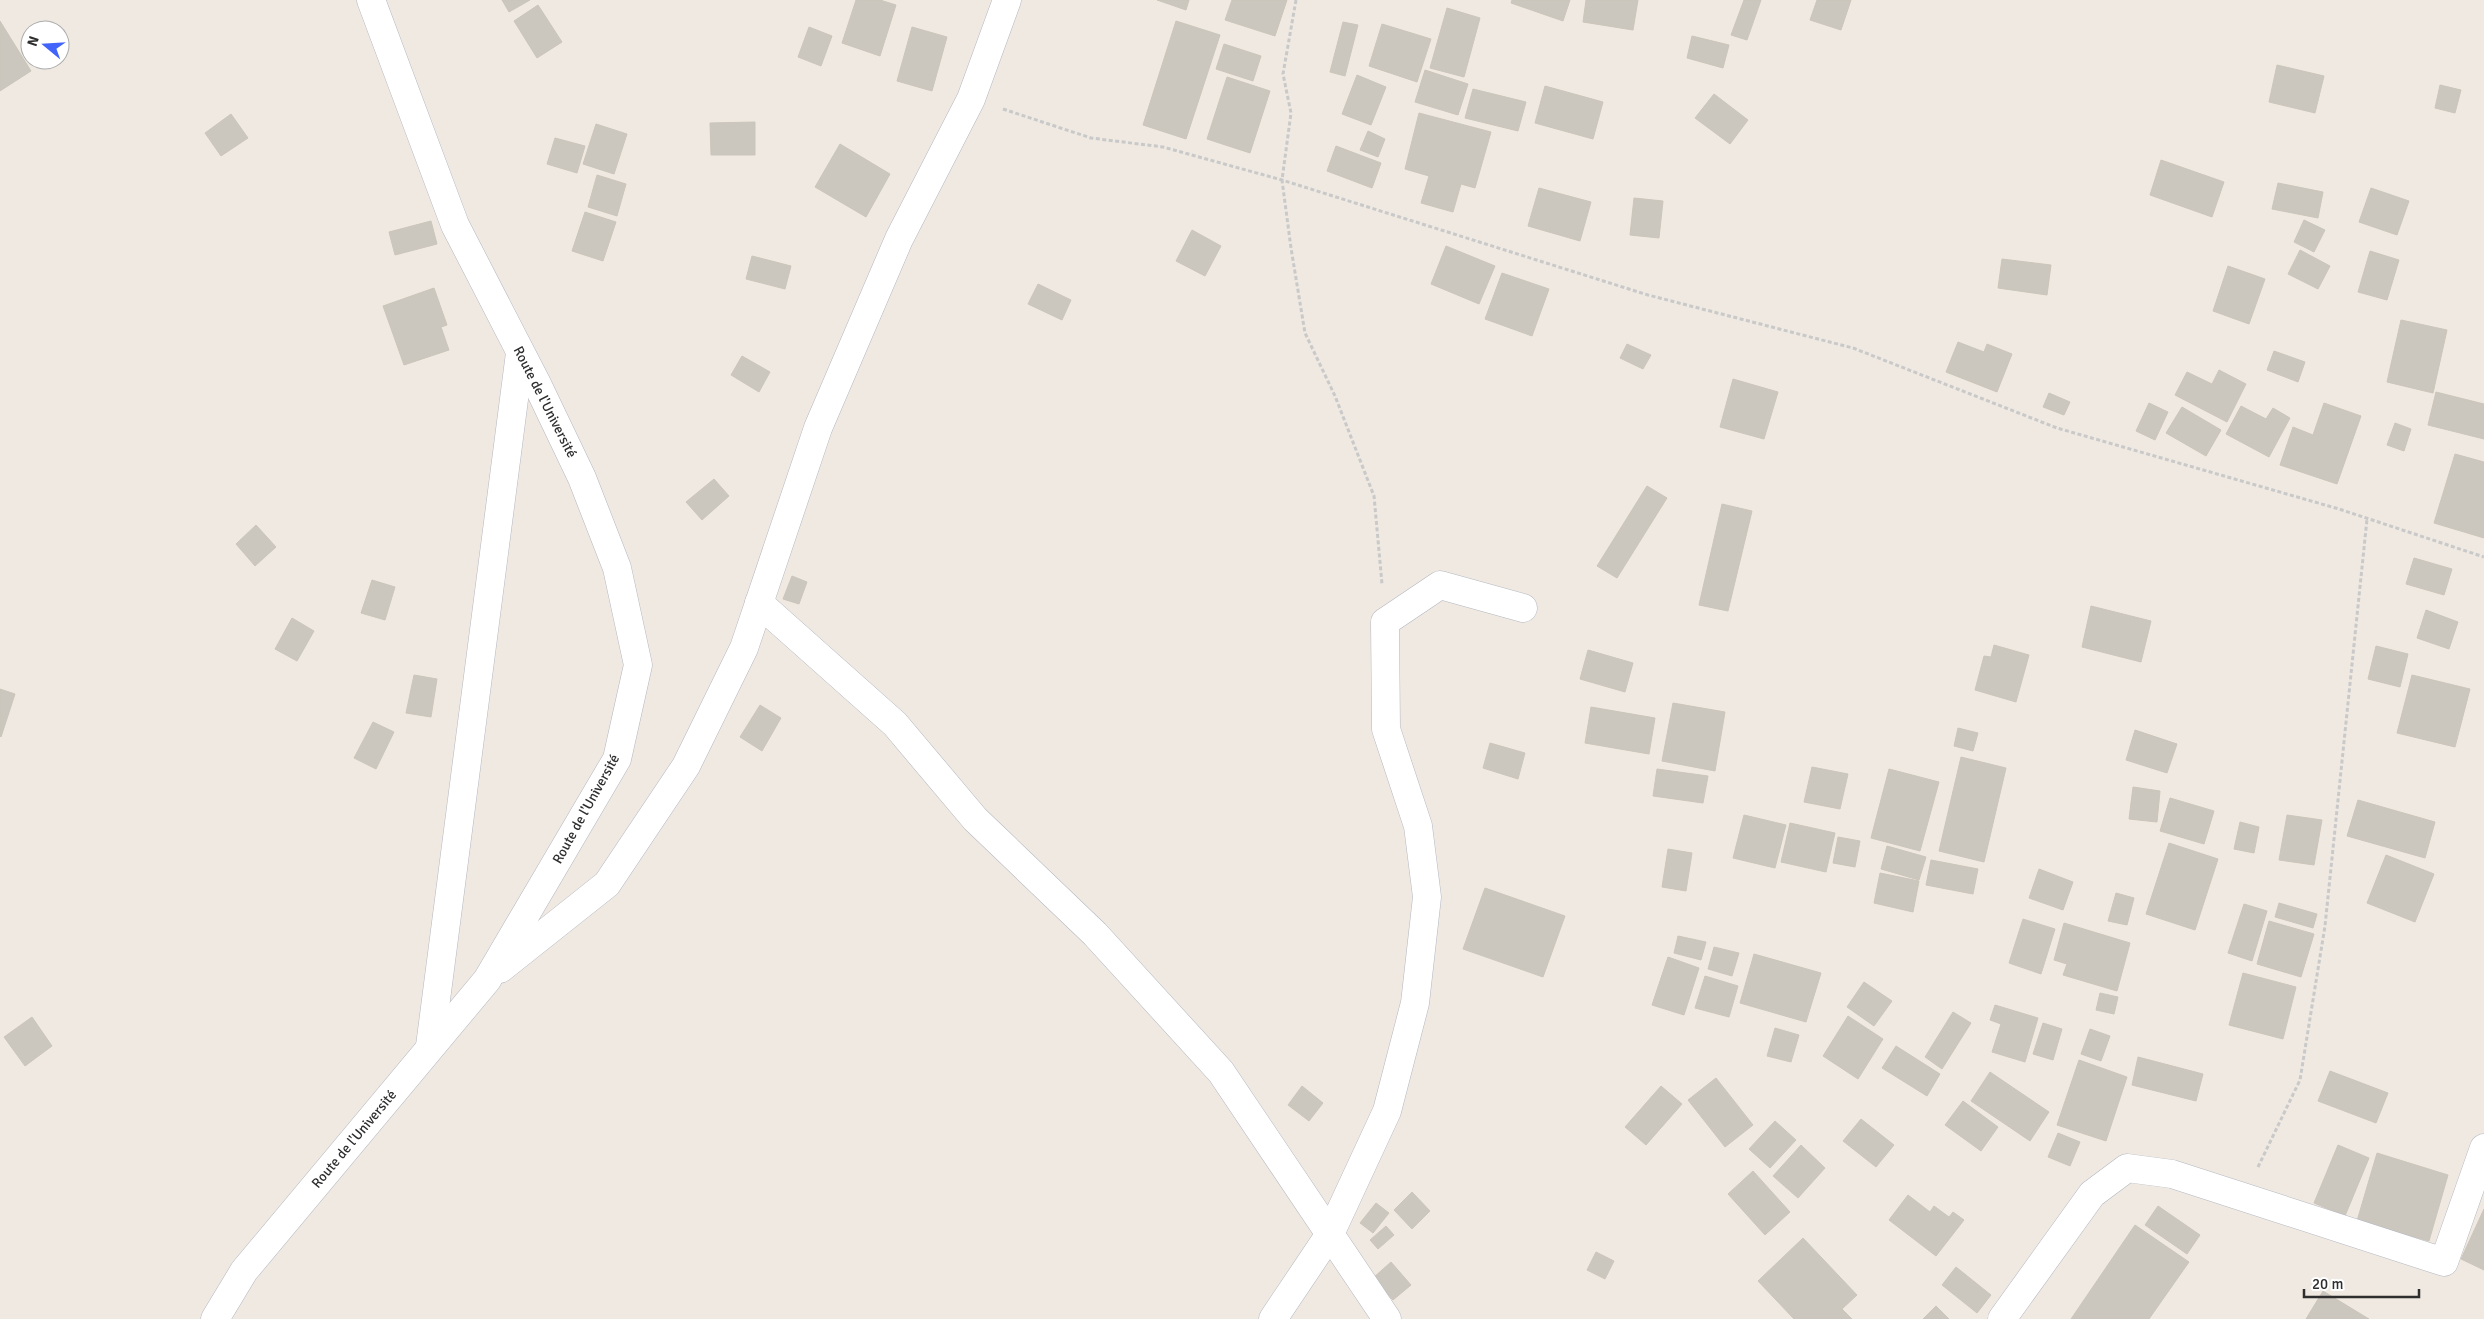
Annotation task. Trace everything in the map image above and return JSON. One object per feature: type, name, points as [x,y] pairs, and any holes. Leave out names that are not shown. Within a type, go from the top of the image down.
[{"type":"street","name":"Route de l'Université","points":[[215,1319],[244,1271],[487,980],[617,760],[638,666],[617,568],[582,478],[456,225],[371,0]]},
{"type":"street","points":[[487,980],[607,884],[686,766],[744,648],[818,428],[899,239],[971,99],[1007,0]]},
{"type":"street","points":[[430,1046],[520,353]]},
{"type":"street","points":[[1273,1319],[1330,1234],[1387,1111],[1415,1003],[1427,897],[1418,826],[1386,729],[1385,622],[1440,585],[1523,608]]},
{"type":"street","points":[[759,603],[894,724],[975,820],[1095,934],[1221,1072],[1387,1319]]},
{"type":"street","points":[[2002,1319],[2092,1194],[2127,1168],[2172,1174],[2444,1262],[2484,1148]]},
{"type":"path","points":[[1296,0],[1283,74],[1291,113],[1282,180],[1305,333],[1335,396],[1374,496],[1385,622]]},
{"type":"path","points":[[971,99],[1091,138],[1163,147],[1282,180],[1648,295],[1853,348],[2056,428],[2367,519],[2484,556]]},
{"type":"path","points":[[2244,1197],[2300,1080],[2325,926],[2367,519]]},
{"type":"building","points":[[502,0],[530,0],[509,12]]},
{"type":"building","points":[[856,0],[880,0],[896,5],[880,56],[842,43]]},
{"type":"building","points":[[1157,0],[1189,0],[1186,10]]},
{"type":"building","points":[[1232,0],[1287,0],[1275,36],[1225,20]]},
{"type":"building","points":[[1512,0],[1570,0],[1563,21],[1511,3]]},
{"type":"building","points":[[1586,0],[1638,0],[1633,30],[1583,22]]},
{"type":"building","points":[[1744,0],[1761,0],[1747,40],[1731,35]]},
{"type":"building","points":[[1817,0],[1851,0],[1841,30],[1810,20]]},
{"type":"building","points":[[538,5],[562,42],[537,58],[514,21]]},
{"type":"building","points":[[1447,8],[1480,18],[1464,77],[1430,68]]},
{"type":"building","points":[[0,21],[20,53],[20,70],[31,71],[0,91]]},
{"type":"building","points":[[1176,21],[1220,35],[1186,139],[1143,125]]},
{"type":"building","points":[[1343,22],[1358,25],[1345,76],[1330,72]]},
{"type":"building","points":[[1382,24],[1431,39],[1417,82],[1369,66]]},
{"type":"building","points":[[809,27],[832,36],[821,66],[798,57]]},
{"type":"building","points":[[912,27],[947,37],[932,91],[897,81]]},
{"type":"building","points":[[1692,36],[1729,45],[1723,68],[1687,58]]},
{"type":"building","points":[[1224,44],[1261,56],[1253,81],[1216,69]]},
{"type":"building","points":[[2277,65],[2324,76],[2315,113],[2269,102]]},
{"type":"building","points":[[1425,70],[1468,84],[1458,115],[1415,102]]},
{"type":"building","points":[[1357,75],[1386,87],[1371,125],[1342,114]]},
{"type":"building","points":[[1227,77],[1270,91],[1250,153],[1207,139]]},
{"type":"building","points":[[2440,85],[2461,90],[2455,113],[2435,108]]},
{"type":"building","points":[[1545,86],[1603,102],[1593,139],[1535,123]]},
{"type":"building","points":[[1473,89],[1526,102],[1518,131],[1465,118]]},
{"type":"building","points":[[1714,94],[1748,120],[1730,144],[1695,118]]},
{"type":"building","points":[[1419,113],[1491,132],[1475,188],[1461,184],[1453,212],[1421,203],[1429,176],[1405,169]]},
{"type":"building","points":[[231,114],[248,138],[221,156],[205,133]]},
{"type":"building","points":[[755,122],[755,155],[711,155],[710,123]]},
{"type":"building","points":[[596,124],[627,134],[614,174],[583,164]]},
{"type":"building","points":[[1368,131],[1385,139],[1378,157],[1360,150]]},
{"type":"building","points":[[555,138],[585,146],[577,173],[547,164]]},
{"type":"building","points":[[840,144],[890,174],[866,217],[815,187]]},
{"type":"building","points":[[1336,146],[1381,163],[1372,188],[1327,171]]},
{"type":"building","points":[[2161,160],[2224,182],[2212,217],[2150,195]]},
{"type":"building","points":[[597,175],[626,184],[617,216],[588,207]]},
{"type":"building","points":[[2278,183],[2323,192],[2318,218],[2272,209]]},
{"type":"building","points":[[1539,188],[1591,202],[1580,241],[1528,226]]},
{"type":"building","points":[[2371,188],[2409,201],[2397,235],[2359,222]]},
{"type":"building","points":[[1634,198],[1663,201],[1659,238],[1630,235]]},
{"type":"building","points":[[585,212],[616,222],[603,261],[572,251]]},
{"type":"building","points":[[2304,220],[2325,230],[2314,252],[2294,242]]},
{"type":"building","points":[[431,221],[437,244],[395,255],[389,232]]},
{"type":"building","points":[[1192,230],[1221,246],[1205,276],[1176,261]]},
{"type":"building","points":[[1446,246],[1495,266],[1479,304],[1431,284]]},
{"type":"building","points":[[2300,250],[2330,266],[2318,289],[2288,274]]},
{"type":"building","points":[[2370,251],[2399,260],[2387,300],[2358,292]]},
{"type":"building","points":[[752,256],[791,266],[785,289],[746,279]]},
{"type":"building","points":[[2002,259],[2051,265],[2047,295],[1998,288]]},
{"type":"building","points":[[2228,266],[2265,279],[2249,324],[2213,311]]},
{"type":"building","points":[[1502,273],[1549,289],[1532,336],[1485,319]]},
{"type":"building","points":[[1038,284],[1071,300],[1062,320],[1028,304]]},
{"type":"building","points":[[434,288],[447,325],[441,327],[449,350],[404,365],[383,306]]},
{"type":"building","points":[[2401,320],[2447,330],[2433,393],[2387,382]]},
{"type":"building","points":[[1958,342],[1984,352],[1987,344],[2012,354],[1997,392],[1946,372]]},
{"type":"building","points":[[1627,344],[1651,355],[1643,369],[1620,358]]},
{"type":"building","points":[[2274,351],[2305,362],[2298,382],[2267,370]]},
{"type":"building","points":[[742,356],[770,372],[759,392],[731,375]]},
{"type":"building","points":[[2219,370],[2246,384],[2227,422],[2175,395],[2187,372],[2212,384]]},
{"type":"building","points":[[1733,379],[1778,392],[1764,439],[1720,427]]},
{"type":"building","points":[[2436,392],[2484,404],[2484,439],[2428,425]]},
{"type":"building","points":[[2049,393],[2070,402],[2064,415],[2043,407]]},
{"type":"building","points":[[2149,403],[2168,412],[2155,440],[2136,431]]},
{"type":"building","points":[[2324,403],[2361,416],[2337,484],[2280,465],[2293,427],[2313,435]]},
{"type":"building","points":[[2241,406],[2266,419],[2273,408],[2290,418],[2269,457],[2226,434]]},
{"type":"building","points":[[2182,407],[2221,430],[2206,456],[2166,433]]},
{"type":"building","points":[[2395,423],[2411,429],[2404,451],[2387,445]]},
{"type":"building","points":[[2455,454],[2484,462],[2484,538],[2434,523]]},
{"type":"building","points":[[714,479],[729,496],[702,520],[686,502]]},
{"type":"building","points":[[1647,486],[1667,498],[1617,578],[1597,566]]},
{"type":"building","points":[[1722,504],[1752,511],[1728,611],[1699,605]]},
{"type":"building","points":[[256,525],[276,547],[255,566],[236,544]]},
{"type":"building","points":[[2414,558],[2452,569],[2444,595],[2406,584]]},
{"type":"building","points":[[792,576],[807,582],[799,604],[783,599]]},
{"type":"building","points":[[372,580],[395,587],[385,620],[361,613]]},
{"type":"building","points":[[2091,606],[2151,621],[2141,662],[2082,647]]},
{"type":"building","points":[[2426,610],[2458,622],[2449,649],[2417,638]]},
{"type":"building","points":[[292,618],[314,631],[297,661],[275,649]]},
{"type":"building","points":[[1994,645],[2029,655],[2016,702],[1975,690],[1984,656],[1991,657]]},
{"type":"building","points":[[2376,646],[2408,654],[2400,687],[2368,679]]},
{"type":"building","points":[[1588,650],[1633,663],[1625,692],[1580,679]]},
{"type":"building","points":[[414,675],[437,679],[431,717],[406,713]]},
{"type":"building","points":[[2412,675],[2470,689],[2455,747],[2397,733]]},
{"type":"building","points":[[0,689],[15,694],[1,737],[0,736]]},
{"type":"building","points":[[1673,703],[1725,712],[1715,771],[1662,761]]},
{"type":"building","points":[[760,705],[781,718],[762,751],[740,737]]},
{"type":"building","points":[[1591,707],[1655,718],[1649,754],[1585,743]]},
{"type":"building","points":[[373,722],[394,732],[376,769],[354,758]]},
{"type":"building","points":[[1958,728],[1978,733],[1973,751],[1954,746]]},
{"type":"building","points":[[2135,730],[2177,744],[2167,773],[2126,760]]},
{"type":"building","points":[[1490,743],[1525,753],[1518,779],[1483,768]]},
{"type":"building","points":[[1961,757],[2006,768],[1984,862],[1939,851]]},
{"type":"building","points":[[1812,767],[1848,774],[1840,809],[1804,802]]},
{"type":"building","points":[[1657,769],[1708,776],[1703,803],[1653,796]]},
{"type":"building","points":[[1889,769],[1939,782],[1920,851],[1871,838]]},
{"type":"building","points":[[2133,787],[2160,791],[2157,822],[2129,819]]},
{"type":"building","points":[[2170,798],[2214,811],[2204,844],[2160,831]]},
{"type":"building","points":[[2358,800],[2435,822],[2425,858],[2347,836]]},
{"type":"building","points":[[1744,815],[1786,825],[1775,868],[1733,858]]},
{"type":"building","points":[[2287,815],[2322,820],[2314,865],[2279,860]]},
{"type":"building","points":[[2240,822],[2259,827],[2254,853],[2234,849]]},
{"type":"building","points":[[1790,823],[1835,833],[1826,872],[1781,862]]},
{"type":"building","points":[[1838,837],[1860,841],[1855,867],[1833,863]]},
{"type":"building","points":[[2169,843],[2218,859],[2195,930],[2146,914]]},
{"type":"building","points":[[1887,846],[1926,857],[1919,880],[1881,869]]},
{"type":"building","points":[[1668,849],[1692,853],[1686,891],[1662,887]]},
{"type":"building","points":[[2386,855],[2434,874],[2415,922],[2367,903]]},
{"type":"building","points":[[1931,860],[1978,869],[1973,894],[1926,885]]},
{"type":"building","points":[[2039,869],[2073,882],[2063,910],[2029,898]]},
{"type":"building","points":[[1880,873],[1919,881],[1913,912],[1874,903]]},
{"type":"building","points":[[1485,888],[1565,916],[1543,977],[1463,949]]},
{"type":"building","points":[[2116,893],[2134,898],[2127,925],[2108,921]]},
{"type":"building","points":[[2279,903],[2317,914],[2313,928],[2275,917]]},
{"type":"building","points":[[2244,904],[2267,911],[2252,961],[2228,953]]},
{"type":"building","points":[[2023,919],[2055,929],[2041,974],[2009,963]]},
{"type":"building","points":[[2269,921],[2314,934],[2301,977],[2257,964]]},
{"type":"building","points":[[2064,923],[2130,943],[2117,991],[2063,975],[2067,964],[2054,960]]},
{"type":"building","points":[[1678,936],[1706,942],[1701,960],[1674,953]]},
{"type":"building","points":[[1714,947],[1739,953],[1732,976],[1708,969]]},
{"type":"building","points":[[1754,954],[1821,973],[1806,1022],[1740,1003]]},
{"type":"building","points":[[1668,957],[1699,968],[1684,1015],[1652,1005]]},
{"type":"building","points":[[2243,973],[2296,987],[2283,1039],[2229,1025]]},
{"type":"building","points":[[1705,976],[1738,986],[1729,1017],[1695,1008]]},
{"type":"building","points":[[1864,982],[1892,1001],[1874,1026],[1847,1007]]},
{"type":"building","points":[[2100,993],[2118,997],[2114,1014],[2096,1010]]},
{"type":"building","points":[[1995,1005],[2038,1018],[2025,1062],[1992,1052],[2001,1024],[1990,1020]]},
{"type":"building","points":[[1953,1012],[1971,1023],[1942,1069],[1925,1057]]},
{"type":"building","points":[[1848,1016],[1883,1039],[1858,1079],[1823,1056]]},
{"type":"building","points":[[32,1017],[52,1046],[25,1066],[4,1037]]},
{"type":"building","points":[[2043,1023],[2062,1029],[2053,1060],[2033,1054]]},
{"type":"building","points":[[1775,1028],[1799,1035],[1791,1062],[1767,1056]]},
{"type":"building","points":[[2090,1029],[2110,1036],[2101,1061],[2081,1054]]},
{"type":"building","points":[[1896,1046],[1940,1074],[1927,1096],[1882,1068]]},
{"type":"building","points":[[2138,1057],[2203,1074],[2196,1101],[2132,1085]]},
{"type":"building","points":[[2079,1060],[2127,1077],[2106,1141],[2057,1125]]},
{"type":"building","points":[[2330,1071],[2388,1093],[2376,1123],[2318,1101]]},
{"type":"building","points":[[1990,1072],[2049,1112],[2030,1141],[1971,1101]]},
{"type":"building","points":[[1716,1078],[1753,1125],[1725,1147],[1688,1100]]},
{"type":"building","points":[[1302,1086],[1323,1103],[1309,1121],[1288,1105]]},
{"type":"building","points":[[1661,1086],[1682,1104],[1646,1145],[1625,1127]]},
{"type":"building","points":[[1963,1101],[1998,1127],[1981,1151],[1945,1125]]},
{"type":"building","points":[[1861,1119],[1894,1145],[1876,1167],[1843,1141]]},
{"type":"building","points":[[1775,1121],[1796,1140],[1770,1168],[1749,1149]]},
{"type":"building","points":[[2058,1133],[2080,1142],[2070,1166],[2048,1157]]},
{"type":"building","points":[[1801,1145],[1825,1168],[1798,1198],[1773,1176]]},
{"type":"building","points":[[2338,1145],[2369,1158],[2345,1216],[2314,1203]]},
{"type":"building","points":[[2377,1153],[2448,1175],[2429,1241],[2357,1221]]},
{"type":"building","points":[[1753,1171],[1790,1212],[1765,1235],[1728,1194]]},
{"type":"building","points":[[1412,1192],[1430,1211],[1412,1229],[1394,1210]]},
{"type":"building","points":[[1908,1195],[1930,1212],[1934,1206],[1949,1217],[1953,1212],[1964,1220],[1936,1256],[1889,1220]]},
{"type":"building","points":[[1376,1203],[1389,1213],[1373,1233],[1360,1223]]},
{"type":"building","points":[[2158,1206],[2200,1235],[2187,1254],[2145,1225]]},
{"type":"building","points":[[2484,1209],[2484,1270],[2461,1259]]},
{"type":"building","points":[[2135,1225],[2189,1262],[2149,1319],[2071,1319]]},
{"type":"building","points":[[1386,1226],[1394,1235],[1378,1249],[1370,1240]]},
{"type":"building","points":[[1803,1238],[1857,1295],[1842,1309],[1852,1319],[1794,1319],[1758,1281]]},
{"type":"building","points":[[1596,1252],[1614,1261],[1605,1279],[1587,1270]]},
{"type":"building","points":[[1391,1262],[1411,1285],[1393,1300],[1373,1278]]},
{"type":"building","points":[[1956,1267],[1991,1295],[1977,1313],[1942,1285]]},
{"type":"building","points":[[2323,1291],[2369,1319],[2306,1319]]},
{"type":"building","points":[[1936,1306],[1949,1319],[1923,1319]]}]
